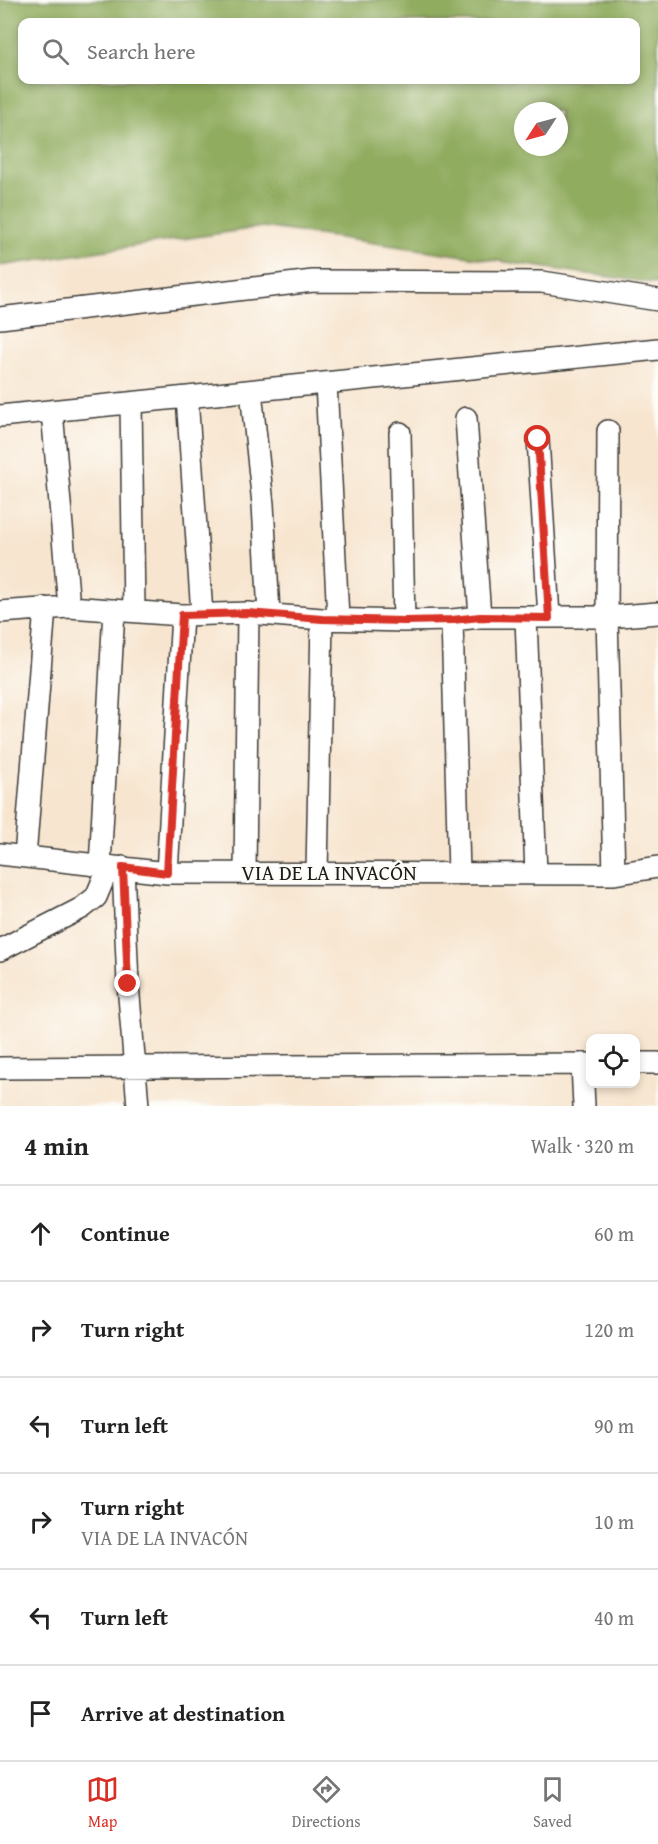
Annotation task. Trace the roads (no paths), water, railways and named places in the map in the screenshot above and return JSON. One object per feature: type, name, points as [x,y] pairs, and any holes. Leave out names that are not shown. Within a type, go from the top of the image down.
[{"type":"street","points":[[0,318],[313,281],[542,282],[658,300]]},
{"type":"street","points":[[0,416],[658,349]]},
{"type":"street","points":[[317,873],[330,619],[326,383]]},
{"type":"street","points":[[245,873],[263,504],[251,391]]},
{"type":"street","points":[[167,873],[192,614],[187,397]]},
{"type":"street","points":[[130,403],[124,611],[111,866],[128,984],[138,1106]]},
{"type":"street","points":[[52,411],[69,607]]},
{"type":"street","points":[[466,418],[480,617]]},
{"type":"street","points":[[608,431],[607,617],[614,874]]},
{"type":"street","points":[[400,433],[404,621]]},
{"type":"street","points":[[538,439],[549,618]]},
{"type":"street","points":[[0,612],[69,607],[192,614],[258,614],[404,621],[480,617],[607,617],[658,613]]},
{"type":"street","points":[[25,857],[45,608]]},
{"type":"street","points":[[526,618],[536,874]]},
{"type":"street","points":[[452,620],[459,873]]},
{"type":"street","name":"VIA DE LA INVACÓN","points":[[0,854],[167,873],[614,874],[658,867]]},
{"type":"street","points":[[0,950],[82,908],[96,897],[111,866]]},
{"type":"street","points":[[640,1063],[658,1063]]},
{"type":"street","points":[[0,1068],[586,1064],[584,1106]]}]
